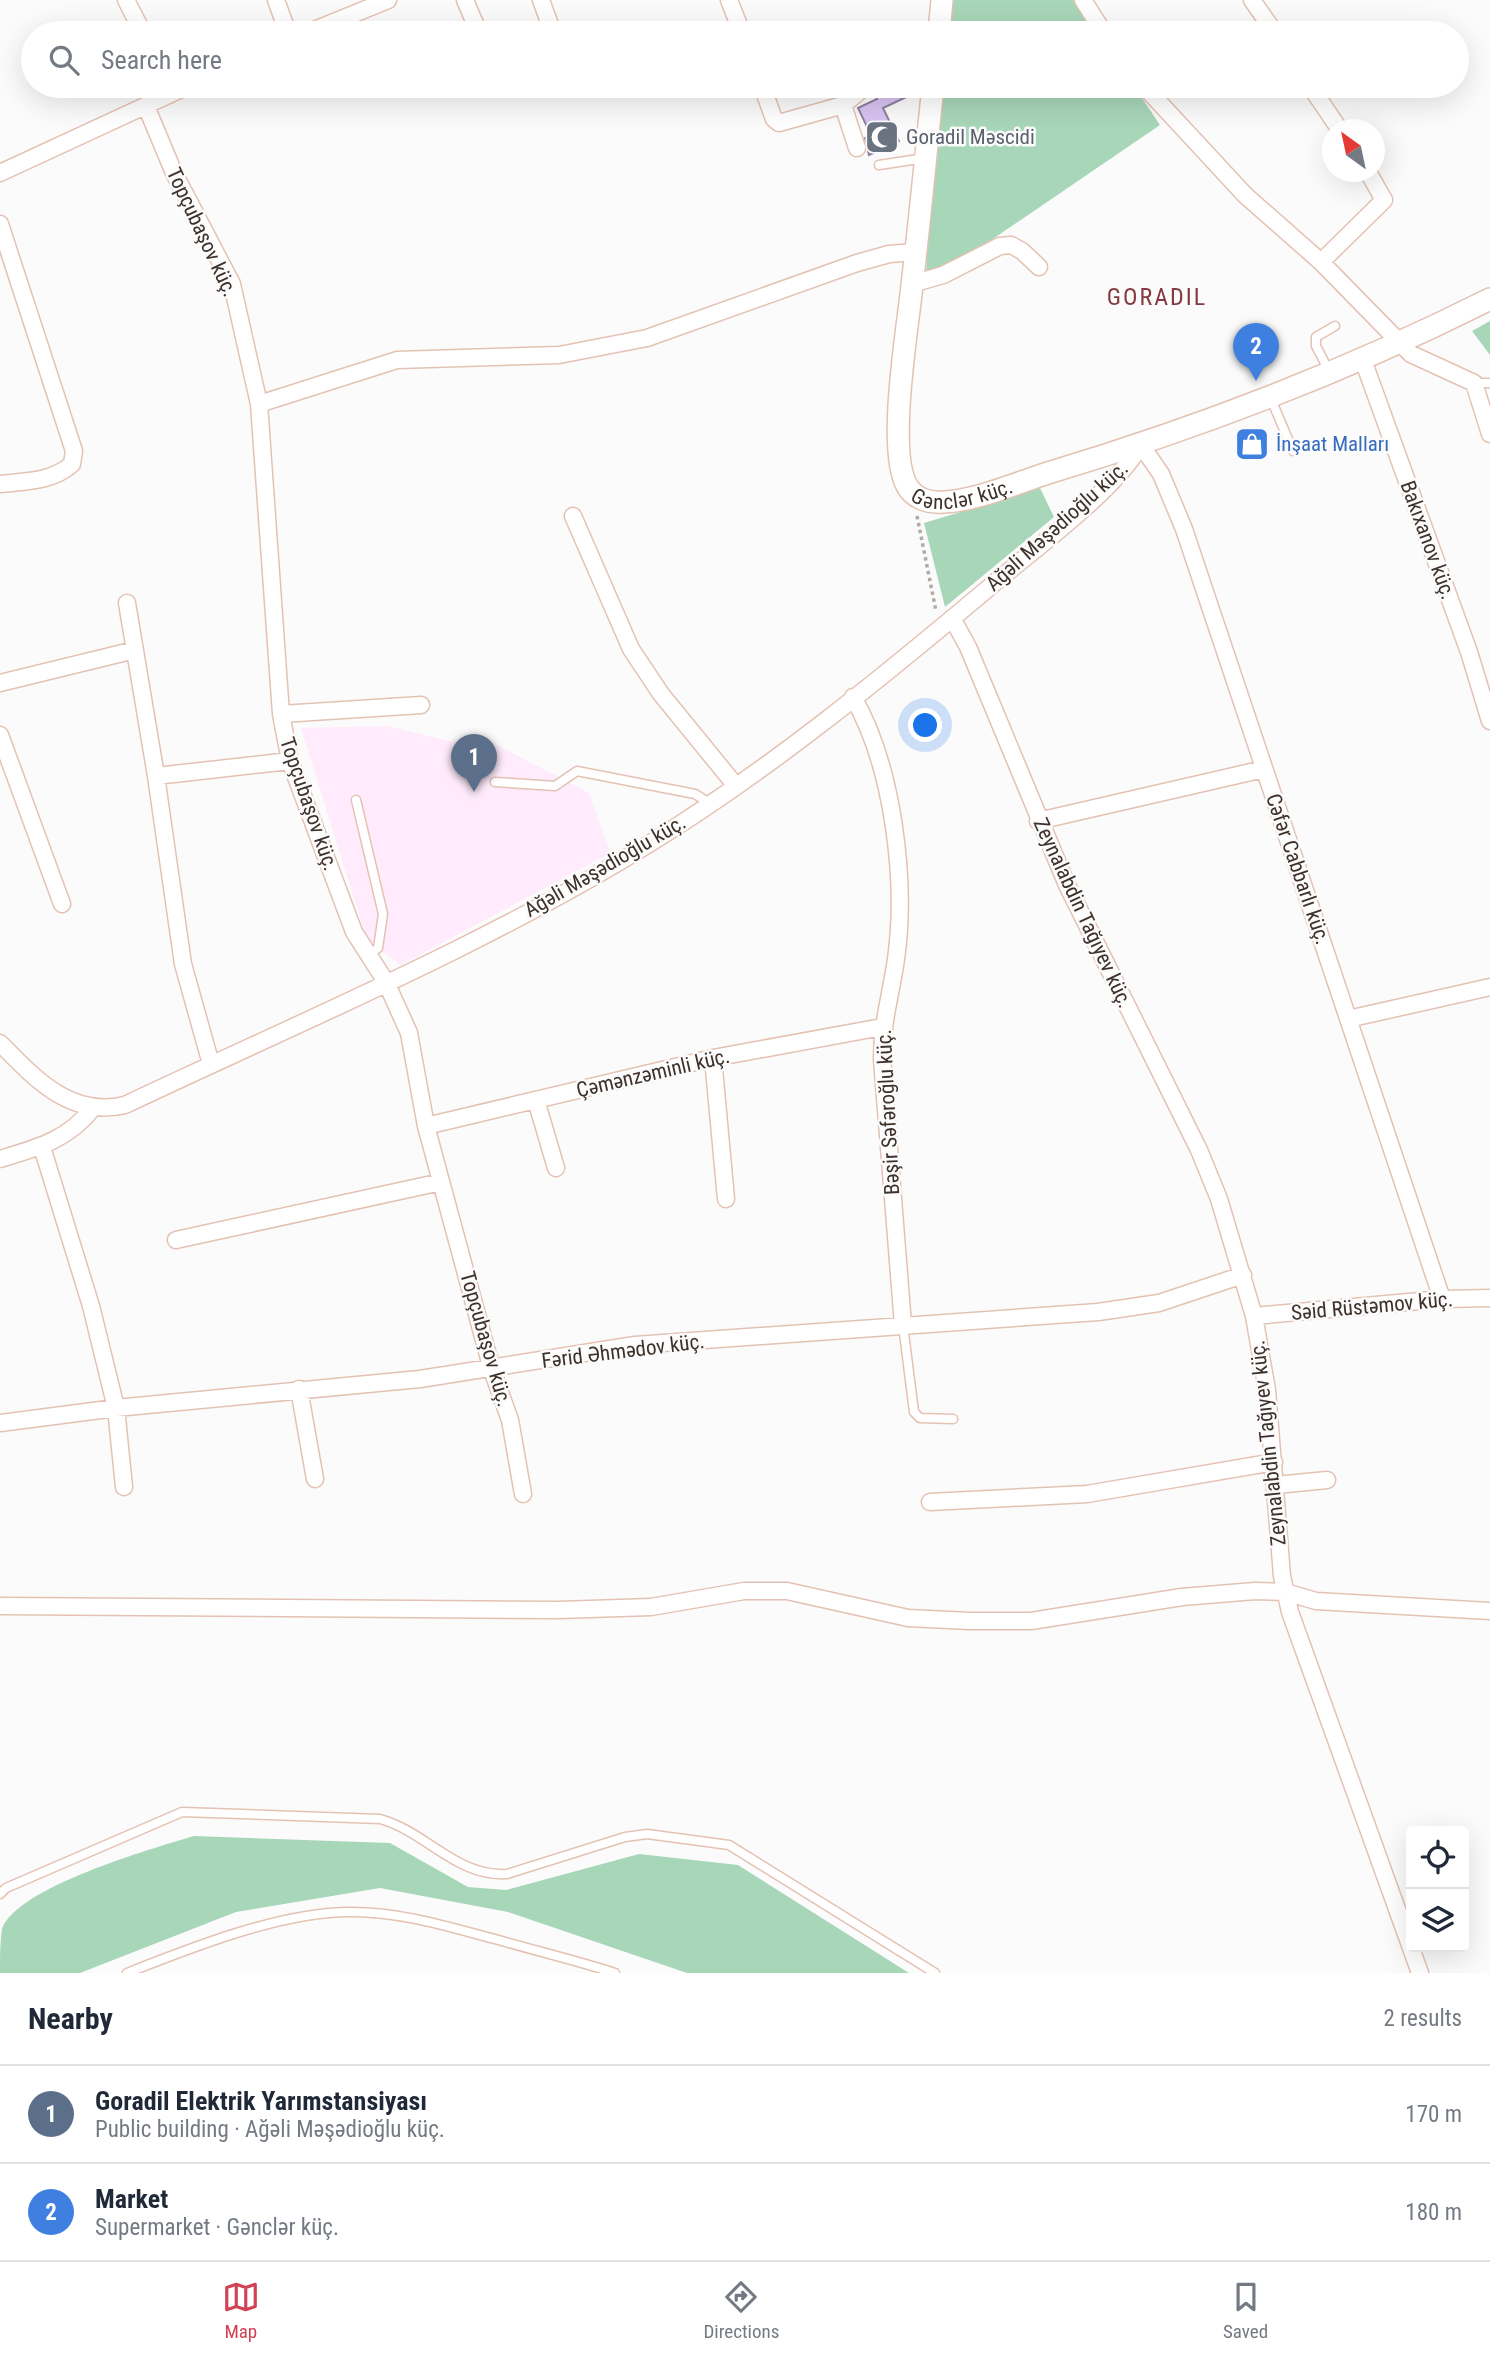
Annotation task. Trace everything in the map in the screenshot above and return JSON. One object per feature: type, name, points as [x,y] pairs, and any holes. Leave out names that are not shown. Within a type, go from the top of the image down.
[{"type":"street","points":[[126,0],[137,21]]},
{"type":"street","points":[[276,0],[284,21]]},
{"type":"street","points":[[336,21],[388,0]]},
{"type":"street","points":[[465,0],[473,21]]},
{"type":"street","points":[[541,0],[549,21]]},
{"type":"street","points":[[729,0],[737,21]]},
{"type":"street","points":[[940,21],[942,0]]},
{"type":"street","points":[[1083,0],[1096,21]]},
{"type":"street","points":[[1252,0],[1267,21]]},
{"type":"street","points":[[0,173],[160,98]]},
{"type":"street","points":[[766,98],[774,120],[779,123],[825,112],[843,105],[851,98]]},
{"type":"street","name":"Gənclər küç.","points":[[932,98],[900,397],[899,461],[902,476],[917,496],[939,503],[962,499],[1141,445],[1271,399],[1331,374],[1490,299]]},
{"type":"street","points":[[1155,98],[1245,195],[1321,262],[1400,343],[1423,362],[1482,383],[1490,434]]},
{"type":"street","points":[[1318,98],[1332,119]]},
{"type":"street","points":[[843,105],[857,148]]},
{"type":"street","name":"Topçubaşov küç.","points":[[146,106],[174,173],[232,284],[260,404],[281,714],[290,761],[354,932],[386,982],[409,1033],[426,1126],[492,1370],[510,1420],[523,1494]]},
{"type":"street","points":[[1321,262],[1384,200],[1374,182]]},
{"type":"street","points":[[0,224],[74,451],[72,464],[63,472],[48,478],[0,484]]},
{"type":"street","points":[[912,284],[943,275],[1000,246],[1011,245],[1023,251],[1039,267]]},
{"type":"street","points":[[260,404],[397,360],[559,355],[648,338],[857,264],[889,254],[915,252]]},
{"type":"street","name":"Bakıxanov küç.","points":[[1363,360],[1469,652],[1490,721]]},
{"type":"street","name":"Ağəli Məşədioğlu küç.","points":[[0,1043],[56,1094],[93,1108],[125,1105],[386,982],[585,880],[711,804],[853,697],[1105,488],[1130,463],[1141,445]]},
{"type":"street","name":"Cəfər Cabbarlı küç.","points":[[1141,445],[1161,474],[1184,529],[1442,1299]]},
{"type":"street","points":[[573,516],[631,649],[661,694],[736,786]]},
{"type":"street","points":[[127,603],[156,776],[183,964],[211,1064]]},
{"type":"street","name":"Zeynalabdin Tağıyev küç.","points":[[949,620],[968,647],[1038,821],[1199,1150],[1219,1199],[1254,1315],[1274,1462],[1285,1592],[1420,1973]]},
{"type":"street","points":[[0,683],[135,650]]},
{"type":"street","name":"Bəşir Səfəroğlu küç.","points":[[853,697],[865,717],[885,773],[896,855],[897,958],[881,1027],[883,1103],[902,1325]]},
{"type":"street","points":[[281,714],[421,705]]},
{"type":"street","points":[[0,735],[62,904]]},
{"type":"street","points":[[156,776],[290,761]]},
{"type":"street","points":[[1038,821],[1264,769]]},
{"type":"street","points":[[1348,1019],[1490,987]]},
{"type":"street","name":"Çəmənzəminli küç.","points":[[426,1126],[713,1058],[881,1027]]},
{"type":"street","points":[[713,1058],[726,1199]]},
{"type":"street","points":[[536,1100],[556,1168]]},
{"type":"street","points":[[0,1159],[64,1138],[80,1125],[93,1108]]},
{"type":"street","points":[[42,1147],[91,1306],[116,1408],[124,1487]]},
{"type":"street","points":[[176,1240],[441,1182]]},
{"type":"street","name":"Fərid Əhmədov küç.","points":[[0,1423],[116,1408],[492,1370],[635,1345],[1098,1312],[1158,1303],[1243,1275]]},
{"type":"street","name":"Səid Rüstəmov küç.","points":[[1254,1315],[1442,1299],[1490,1298]]},
{"type":"street","points":[[299,1389],[316,1479]]},
{"type":"street","points":[[930,1502],[1087,1494],[1274,1462]]},
{"type":"street","points":[[1276,1485],[1327,1480]]},
{"type":"street","points":[[0,1606],[559,1610],[651,1607],[744,1591],[787,1591],[908,1618],[1031,1622],[1182,1597],[1285,1592],[1315,1601],[1490,1611]]},
{"type":"lane","points":[[879,165],[925,159]]},
{"type":"lane","points":[[1331,374],[1316,346],[1316,337],[1335,326]]},
{"type":"lane","points":[[1271,399],[1293,451]]},
{"type":"lane","points":[[495,782],[555,786],[577,771],[695,794],[711,804]]},
{"type":"lane","points":[[356,800],[383,914],[378,948],[368,956]]},
{"type":"lane","points":[[902,1325],[914,1412],[920,1418],[953,1419]]},
{"type":"lane","points":[[0,1894],[6,1888],[182,1812],[380,1819],[404,1828],[476,1873],[490,1875],[507,1874],[625,1836],[647,1834],[729,1845],[935,1973]]},
{"type":"lane","points":[[127,1973],[174,1954],[265,1927],[307,1916],[351,1912],[415,1917],[615,1973]]},
{"type":"path","points":[[917,496],[916,527],[933,606],[949,620]]},
{"type":"shaded area","points":[[387,726],[450,741],[499,746],[589,793],[610,853],[401,965],[367,940],[301,728]]},
{"type":"green space","points":[[952,0],[1078,0],[1092,21],[949,21]]},
{"type":"green space","points":[[937,98],[1142,98],[1160,125],[943,273],[926,275]]},
{"type":"green space","points":[[1490,321],[1490,355],[1472,331]]},
{"type":"green space","points":[[1040,488],[1054,517],[945,607],[924,523]]},
{"type":"green space","points":[[194,1836],[390,1843],[468,1887],[506,1890],[639,1854],[738,1865],[909,1973],[687,1973],[508,1912],[380,1888],[236,1912],[80,1973],[0,1973],[2,1929],[13,1913],[32,1899],[118,1860]]},
{"type":"building","points":[[904,98],[883,108],[899,141],[869,155],[865,138],[871,135],[858,108],[877,99]]},
{"type":"place","name":"Goradil Məscidi","points":[[882,137]]},
{"type":"place","name":"Market","points":[[1256,381]]},
{"type":"place","name":"İnşaat Malları","points":[[1252,444]]},
{"type":"place","name":"Goradil Elektrik Yarımstansiyası","points":[[474,792]]},
{"type":"district","name":"GORADIL","points":[[1157,297]]}]
